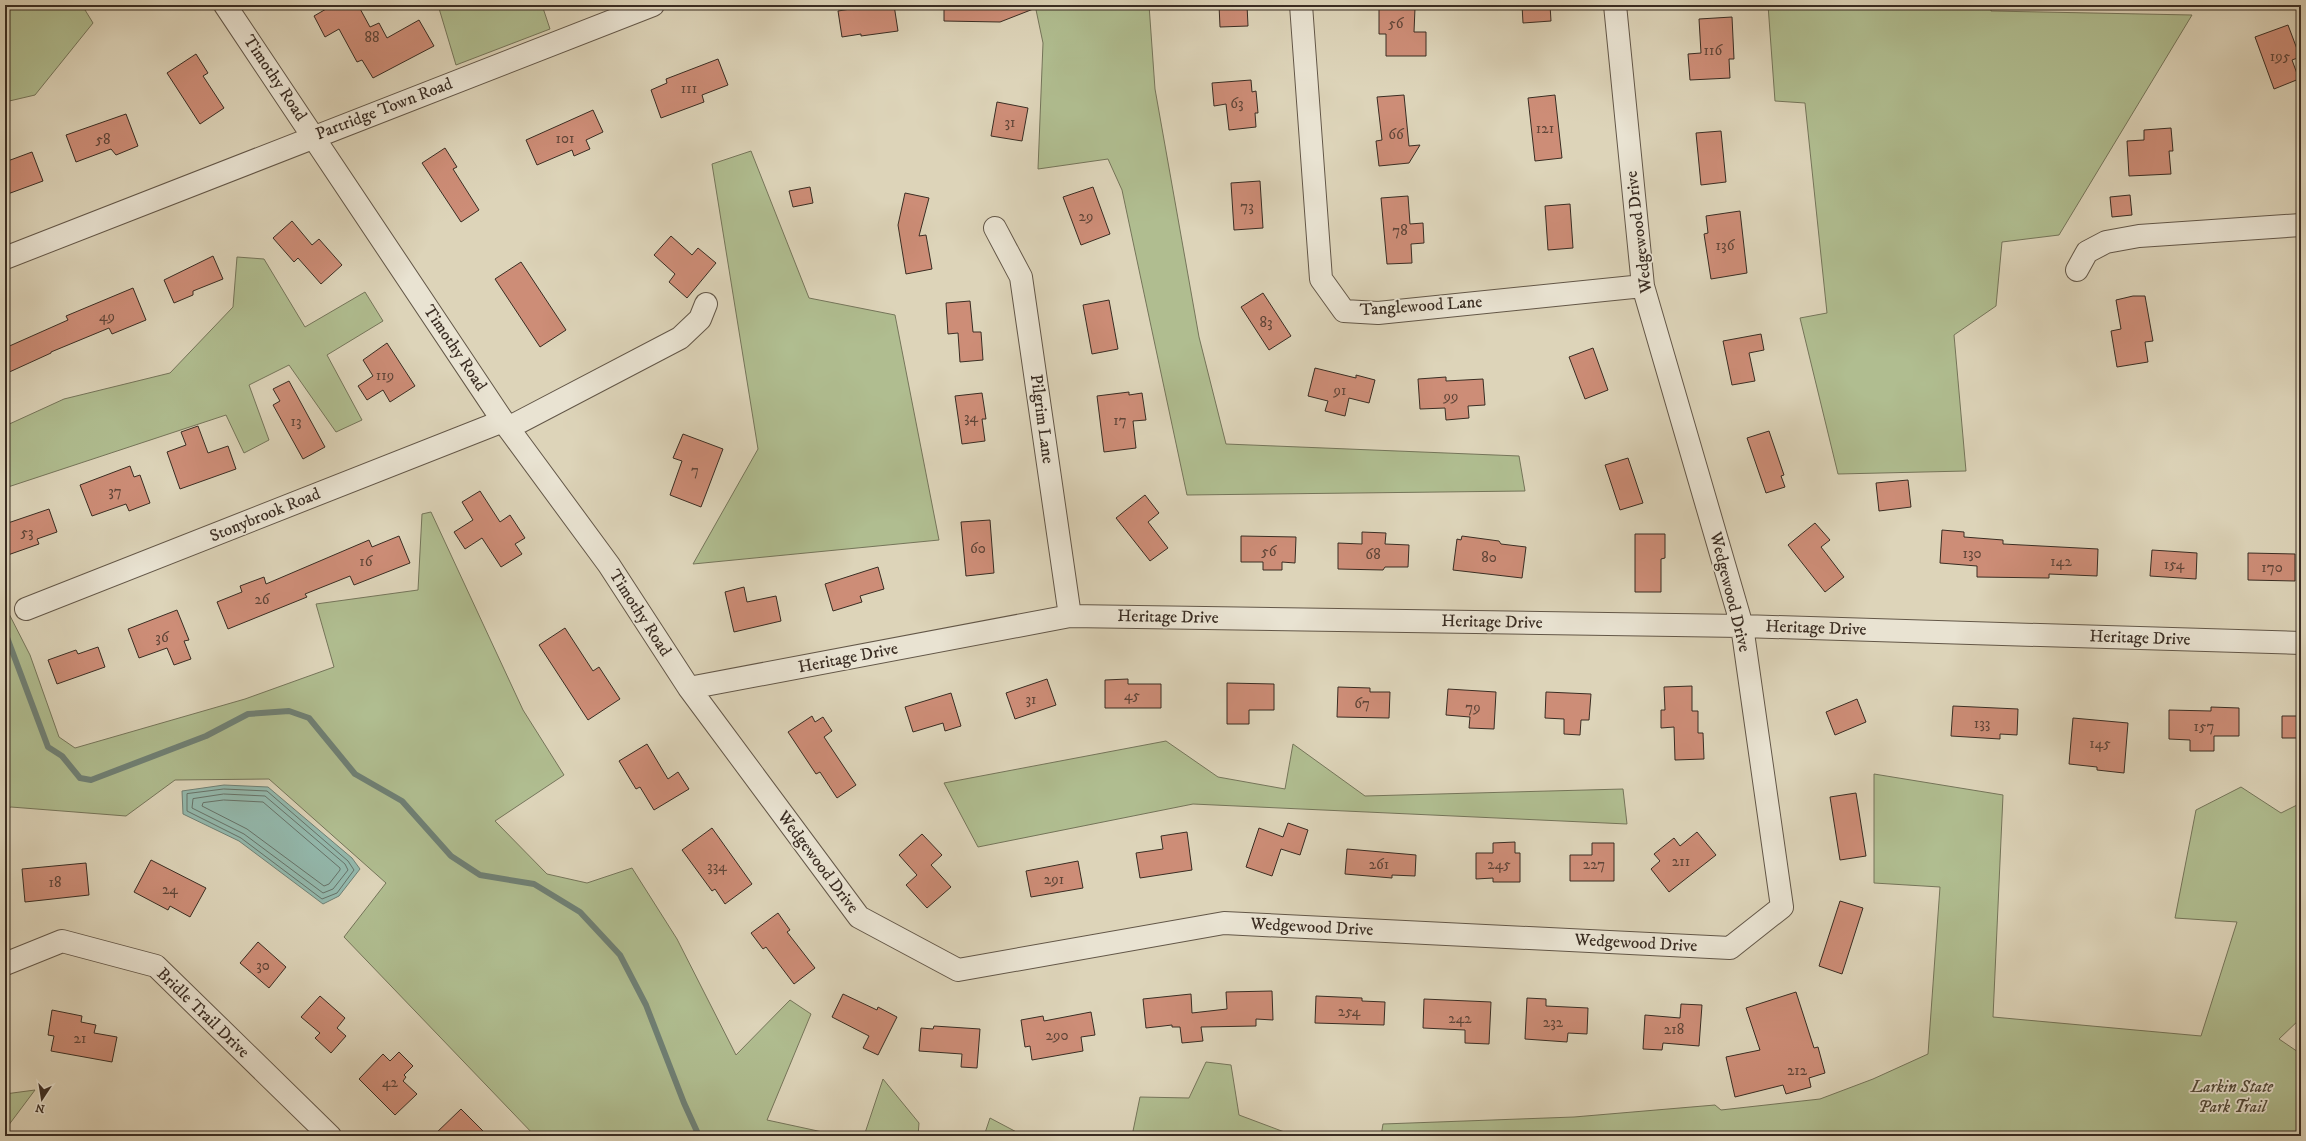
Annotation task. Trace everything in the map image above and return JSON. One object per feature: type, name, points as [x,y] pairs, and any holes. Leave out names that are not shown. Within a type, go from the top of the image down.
[{"type":"street","name":"Timothy Road","points":[[225,5],[506,424],[609,565],[689,688]]},
{"type":"street","name":"Partridge Town Road","points":[[5,258],[652,5]]},
{"type":"street","name":"Tanglewood Lane","points":[[1301,5],[1321,279],[1344,311],[1378,313],[1643,286]]},
{"type":"street","name":"Wedgewood Drive","points":[[689,688],[859,917],[958,970],[1224,923],[1730,948],[1782,907],[1742,626],[1643,286],[1615,5]]},
{"type":"street","points":[[2077,270],[2087,252],[2106,242],[2139,236],[2301,225]]},
{"type":"street","name":"Pilgrim Lane","points":[[995,228],[1021,277],[1070,616]]},
{"type":"street","name":"Stonybrook Road","points":[[26,610],[506,424],[680,338],[700,319],[706,304]]},
{"type":"street","name":"Heritage Drive","points":[[689,688],[1070,616],[1742,626],[2301,643]]},
{"type":"street","name":"Bridle Trail Drive","points":[[5,964],[62,941],[156,966],[330,1136]]},
{"type":"green space","points":[[5,5],[82,5],[93,23],[35,95],[5,102]]},
{"type":"green space","points":[[438,5],[542,5],[550,29],[456,65]]},
{"type":"green space","points":[[1035,5],[1149,5],[1155,89],[1199,337],[1226,444],[1519,456],[1525,491],[1187,495],[1122,190],[1108,159],[1038,169],[1043,43]]},
{"type":"green space","points":[[1768,5],[1991,5],[1991,11],[2192,15],[2059,235],[2002,242],[1996,306],[1954,335],[1966,471],[1838,474],[1800,318],[1827,313],[1805,103],[1775,101]]},
{"type":"green space","points":[[751,151],[809,298],[895,315],[939,540],[693,564],[758,449],[712,164]]},
{"type":"green space","points":[[237,257],[264,259],[305,327],[365,292],[383,321],[327,355],[362,420],[336,432],[289,365],[249,385],[269,440],[244,453],[226,415],[5,488],[5,426],[64,399],[170,373],[233,307]]},
{"type":"green space","points":[[431,512],[523,710],[564,775],[495,821],[547,874],[587,883],[632,868],[677,939],[736,1055],[790,1000],[811,1014],[767,1120],[841,1136],[535,1136],[344,937],[386,883],[269,779],[175,780],[126,816],[11,807],[5,809],[5,606],[30,655],[59,737],[75,748],[245,699],[334,667],[316,604],[418,590],[422,514]]},
{"type":"green space","points":[[1166,741],[1218,777],[1285,789],[1293,744],[1365,796],[1623,789],[1627,824],[1193,804],[978,847],[944,783]]},
{"type":"green space","name":"Larkin State Park Trail","points":[[1874,774],[2003,795],[1993,1017],[2201,1036],[2237,922],[2175,918],[2196,810],[2241,787],[2281,813],[2301,803],[2301,1018],[2279,1039],[2301,1054],[2301,1136],[1381,1136],[1383,1124],[1574,1117],[1715,1105],[1721,1110],[1820,1099],[1873,1079],[1928,1054],[1940,887],[1874,883]]},
{"type":"green space","points":[[1206,1062],[1231,1065],[1239,1115],[1295,1136],[1132,1136],[1140,1097],[1189,1098]]},
{"type":"green space","points":[[883,1079],[919,1123],[918,1136],[864,1136]]},
{"type":"green space","points":[[35,1090],[5,1130],[5,1094]]},
{"type":"green space","points":[[990,1118],[1024,1136],[984,1136]]},
{"type":"water","points":[[224,785],[268,787],[352,858],[360,869],[339,896],[323,904],[239,841],[183,814],[182,791]]},
{"type":"building","points":[[333,5],[358,5],[370,27],[379,23],[387,38],[419,20],[434,46],[373,78],[362,60],[357,62],[339,29],[325,37],[314,16]]},
{"type":"building","points":[[876,5],[894,5],[898,31],[842,37],[838,11]]},
{"type":"building","points":[[944,5],[1041,6],[1000,22],[944,21]]},
{"type":"building","points":[[1219,5],[1247,5],[1248,26],[1220,27]]},
{"type":"building","points":[[1379,5],[1411,5],[1411,7],[1415,8],[1414,32],[1426,32],[1426,56],[1386,56],[1386,34],[1379,34]]},
{"type":"building","points":[[1522,5],[1550,5],[1551,21],[1523,23]]},
{"type":"building","points":[[1732,17],[1734,59],[1729,59],[1730,78],[1690,80],[1688,54],[1701,53],[1699,19]]},
{"type":"building","points":[[2288,25],[2300,57],[2292,60],[2299,79],[2274,89],[2255,37]]},
{"type":"building","points":[[196,54],[208,73],[203,76],[224,108],[200,124],[167,73]]},
{"type":"building","points":[[718,59],[728,85],[702,95],[704,102],[661,118],[651,90],[667,83],[666,79]]},
{"type":"building","points":[[1251,80],[1252,92],[1256,91],[1258,113],[1255,113],[1256,127],[1229,130],[1226,104],[1214,106],[1212,83]]},
{"type":"building","points":[[1404,95],[1409,146],[1420,145],[1409,163],[1379,166],[1376,141],[1382,140],[1377,97]]},
{"type":"building","points":[[1555,95],[1562,158],[1535,161],[1528,98]]},
{"type":"building","points":[[997,102],[1028,108],[1022,141],[991,136]]},
{"type":"building","points":[[593,110],[603,132],[586,140],[590,149],[574,156],[572,150],[537,165],[526,140]]},
{"type":"building","points":[[126,114],[138,146],[116,155],[111,149],[76,162],[66,135]]},
{"type":"building","points":[[2171,128],[2173,151],[2169,151],[2171,174],[2129,176],[2127,141],[2144,140],[2144,130]]},
{"type":"building","points":[[1721,131],[1726,182],[1701,185],[1696,133]]},
{"type":"building","points":[[445,148],[457,167],[453,169],[479,210],[461,222],[422,163]]},
{"type":"building","points":[[32,152],[43,181],[5,195],[5,162]]},
{"type":"building","points":[[1260,181],[1263,228],[1234,230],[1231,183]]},
{"type":"building","points":[[810,187],[813,203],[793,207],[789,191]]},
{"type":"building","points":[[1093,187],[1110,234],[1081,245],[1063,197]]},
{"type":"building","points":[[905,193],[929,198],[919,236],[926,235],[932,269],[906,274],[898,225]]},
{"type":"building","points":[[2130,195],[2132,215],[2112,217],[2110,197]]},
{"type":"building","points":[[1408,196],[1410,224],[1423,223],[1424,243],[1411,244],[1412,263],[1387,264],[1381,198]]},
{"type":"building","points":[[1570,204],[1573,248],[1548,250],[1545,206]]},
{"type":"building","points":[[1740,211],[1747,273],[1711,279],[1704,234],[1708,233],[1706,216]]},
{"type":"building","points":[[292,221],[312,245],[319,239],[342,265],[321,284],[298,258],[294,262],[273,238]]},
{"type":"building","points":[[671,236],[692,255],[698,248],[716,263],[687,298],[669,282],[675,274],[654,255]]},
{"type":"building","points":[[213,256],[223,279],[193,291],[193,295],[174,303],[164,280]]},
{"type":"building","points":[[521,262],[566,330],[540,347],[495,279]]},
{"type":"building","points":[[133,288],[146,320],[112,334],[109,328],[51,352],[5,374],[5,348],[68,320],[66,316]]},
{"type":"building","points":[[1263,293],[1291,336],[1269,350],[1241,307]]},
{"type":"building","points":[[2133,296],[2145,296],[2153,341],[2145,342],[2148,362],[2117,367],[2111,331],[2121,329],[2116,300]]},
{"type":"building","points":[[1109,300],[1118,349],[1092,354],[1083,305]]},
{"type":"building","points":[[970,301],[973,332],[981,332],[983,360],[960,362],[958,333],[948,334],[946,303]]},
{"type":"building","points":[[1761,334],[1764,350],[1749,353],[1755,381],[1732,385],[1723,341]]},
{"type":"building","points":[[387,343],[415,386],[390,402],[383,390],[367,400],[358,386],[373,376],[363,360]]},
{"type":"building","points":[[1593,348],[1608,390],[1585,399],[1569,357]]},
{"type":"building","points":[[1315,368],[1356,378],[1356,375],[1375,380],[1369,403],[1349,398],[1345,416],[1325,411],[1328,401],[1308,396]]},
{"type":"building","points":[[1446,377],[1446,381],[1483,379],[1485,405],[1468,406],[1469,418],[1446,420],[1445,408],[1420,409],[1418,379]]},
{"type":"building","points":[[289,381],[325,447],[303,459],[273,405],[280,401],[273,389]]},
{"type":"building","points":[[1129,392],[1129,395],[1142,393],[1146,420],[1133,421],[1136,448],[1104,452],[1097,396]]},
{"type":"building","points":[[982,393],[986,419],[982,419],[985,441],[962,444],[955,396]]},
{"type":"building","points":[[198,426],[208,453],[228,446],[236,469],[180,489],[167,452],[186,445],[181,432]]},
{"type":"building","points":[[1769,431],[1784,475],[1781,476],[1785,487],[1766,493],[1747,438]]},
{"type":"building","points":[[683,434],[723,449],[701,507],[670,495],[682,461],[673,458]]},
{"type":"building","points":[[1628,458],[1643,503],[1620,510],[1605,465]]},
{"type":"building","points":[[130,466],[134,477],[140,475],[150,503],[129,511],[126,504],[92,516],[80,485]]},
{"type":"building","points":[[1908,480],[1911,507],[1879,511],[1876,483]]},
{"type":"building","points":[[480,491],[500,522],[510,515],[525,538],[515,544],[522,554],[501,567],[482,538],[465,549],[454,532],[473,520],[462,502]]},
{"type":"building","points":[[1145,495],[1159,513],[1148,522],[1168,548],[1150,561],[1116,518]]},
{"type":"building","points":[[49,509],[57,532],[37,539],[39,544],[5,556],[5,524]]},
{"type":"building","points":[[990,520],[994,573],[966,576],[961,522]]},
{"type":"building","points":[[1815,523],[1830,540],[1821,547],[1844,577],[1825,592],[1788,545]]},
{"type":"building","points":[[1942,530],[1964,532],[1964,537],[2003,540],[2003,544],[2098,549],[2097,576],[2049,574],[2049,578],[1977,577],[1977,566],[1940,563]]},
{"type":"building","points":[[1362,532],[1386,533],[1385,544],[1409,545],[1408,567],[1385,567],[1383,570],[1338,569],[1338,543],[1362,544]]},
{"type":"building","points":[[1635,534],[1665,534],[1665,558],[1661,559],[1661,592],[1635,592]]},
{"type":"building","points":[[399,536],[410,563],[354,585],[350,576],[305,594],[307,597],[228,629],[217,602],[242,592],[240,586],[264,577],[266,584],[369,540],[372,547]]},
{"type":"building","points":[[1241,536],[1296,537],[1295,563],[1282,562],[1282,570],[1263,570],[1263,562],[1241,562]]},
{"type":"building","points":[[1462,536],[1499,541],[1501,544],[1526,547],[1522,578],[1453,570],[1457,539],[1461,540]]},
{"type":"building","points":[[2152,550],[2197,553],[2196,579],[2150,576]]},
{"type":"building","points":[[2248,553],[2295,554],[2295,581],[2248,580]]},
{"type":"building","points":[[878,567],[884,589],[860,596],[862,602],[833,611],[825,584]]},
{"type":"building","points":[[744,587],[747,602],[776,596],[781,621],[734,632],[725,592]]},
{"type":"building","points":[[177,610],[189,640],[184,641],[191,659],[174,665],[167,648],[139,658],[128,629]]},
{"type":"building","points":[[565,628],[593,671],[599,667],[620,699],[588,720],[539,645]]},
{"type":"building","points":[[98,647],[105,667],[57,684],[48,660],[76,650],[78,654]]},
{"type":"building","points":[[1047,679],[1056,705],[1015,719],[1006,693]]},
{"type":"building","points":[[1128,679],[1128,684],[1161,684],[1161,708],[1105,708],[1105,680]]},
{"type":"building","points":[[1227,683],[1274,684],[1274,710],[1249,710],[1249,724],[1227,724]]},
{"type":"building","points":[[1692,686],[1692,711],[1698,711],[1698,733],[1703,733],[1704,759],[1675,760],[1674,727],[1661,728],[1661,710],[1665,710],[1664,687]]},
{"type":"building","points":[[1338,687],[1370,688],[1370,692],[1390,692],[1389,718],[1337,717]]},
{"type":"building","points":[[1448,689],[1496,692],[1494,729],[1469,728],[1470,717],[1446,715]]},
{"type":"building","points":[[1546,692],[1591,694],[1589,720],[1581,720],[1580,735],[1564,734],[1564,719],[1545,718]]},
{"type":"building","points":[[951,693],[961,726],[945,731],[943,723],[913,732],[905,707]]},
{"type":"building","points":[[1857,699],[1866,722],[1835,735],[1826,712]]},
{"type":"building","points":[[1953,706],[2018,709],[2017,735],[2000,734],[2000,739],[1951,736]]},
{"type":"building","points":[[2211,707],[2239,708],[2239,736],[2214,736],[2214,751],[2190,751],[2190,740],[2169,739],[2169,710],[2211,711]]},
{"type":"building","points":[[812,716],[815,722],[823,717],[832,731],[824,737],[856,785],[837,798],[820,772],[816,774],[788,732]]},
{"type":"building","points":[[2282,716],[2301,716],[2301,738],[2282,738]]},
{"type":"building","points":[[2073,718],[2128,723],[2124,773],[2097,770],[2097,767],[2069,764]]},
{"type":"building","points":[[647,744],[668,779],[678,772],[689,789],[654,810],[640,787],[636,789],[619,761]]},
{"type":"building","points":[[1856,793],[1866,856],[1840,860],[1830,797]]},
{"type":"building","points":[[1288,823],[1308,830],[1300,855],[1281,849],[1272,876],[1246,867],[1259,828],[1283,837]]},
{"type":"building","points":[[712,828],[752,884],[725,904],[715,889],[712,891],[682,850]]},
{"type":"building","points":[[1187,832],[1192,870],[1140,878],[1136,853],[1163,849],[1161,836]]},
{"type":"building","points":[[1697,832],[1716,855],[1669,892],[1651,869],[1660,861],[1654,854],[1674,838],[1680,846]]},
{"type":"building","points":[[922,834],[942,855],[931,865],[951,887],[927,908],[906,885],[917,875],[899,855]]},
{"type":"building","points":[[1515,842],[1515,853],[1520,853],[1520,882],[1493,882],[1493,878],[1476,879],[1476,853],[1493,853],[1493,843]]},
{"type":"building","points":[[1592,843],[1614,843],[1614,881],[1570,881],[1570,855],[1592,855]]},
{"type":"building","points":[[1347,849],[1416,855],[1415,876],[1392,875],[1392,878],[1345,874]]},
{"type":"building","points":[[151,860],[206,888],[190,917],[170,906],[168,910],[134,892]]},
{"type":"building","points":[[1078,861],[1083,888],[1031,897],[1026,871]]},
{"type":"building","points":[[86,863],[89,895],[25,902],[22,869]]},
{"type":"building","points":[[1840,901],[1863,908],[1842,974],[1819,966]]},
{"type":"building","points":[[778,913],[790,930],[787,932],[815,968],[794,984],[766,947],[763,949],[751,933]]},
{"type":"building","points":[[258,942],[286,967],[269,988],[240,963]]},
{"type":"building","points":[[1272,991],[1273,1020],[1256,1019],[1256,1026],[1201,1027],[1203,1041],[1182,1043],[1180,1027],[1172,1027],[1172,1025],[1146,1028],[1143,999],[1191,994],[1192,1013],[1227,1009],[1226,992]]},
{"type":"building","points":[[1796,992],[1814,1048],[1818,1047],[1825,1073],[1809,1078],[1811,1087],[1786,1094],[1783,1085],[1735,1097],[1726,1057],[1760,1050],[1746,1008]]},
{"type":"building","points":[[843,994],[877,1010],[878,1007],[897,1017],[878,1055],[863,1048],[869,1036],[832,1017]]},
{"type":"building","points":[[320,996],[345,1018],[337,1028],[346,1036],[331,1053],[315,1038],[320,1033],[301,1017]]},
{"type":"building","points":[[1316,996],[1362,998],[1362,1001],[1385,1002],[1384,1025],[1315,1023]]},
{"type":"building","points":[[1527,998],[1546,999],[1546,1006],[1588,1008],[1587,1034],[1568,1033],[1567,1042],[1525,1039]]},
{"type":"building","points":[[1424,999],[1491,1002],[1489,1044],[1465,1043],[1465,1030],[1423,1028]]},
{"type":"building","points":[[1681,1004],[1702,1005],[1699,1046],[1663,1043],[1662,1050],[1643,1049],[1645,1015],[1680,1018]]},
{"type":"building","points":[[52,1010],[82,1016],[81,1022],[96,1025],[94,1033],[117,1037],[112,1062],[51,1051],[54,1036],[48,1035]]},
{"type":"building","points":[[1091,1012],[1095,1035],[1081,1037],[1083,1051],[1032,1060],[1030,1046],[1025,1047],[1021,1020],[1043,1016],[1044,1021]]},
{"type":"building","points":[[934,1026],[980,1029],[977,1068],[961,1067],[962,1054],[919,1051],[921,1028],[933,1029]]},
{"type":"building","points":[[399,1052],[413,1066],[404,1075],[406,1077],[403,1081],[417,1094],[395,1115],[359,1079],[383,1054],[390,1061]]},
{"type":"building","points":[[461,1109],[488,1136],[433,1136]]},
{"type":"waterway","points":[[5,632],[48,747],[62,756],[80,778],[91,780],[206,736],[248,714],[289,711],[309,718],[355,774],[402,801],[451,856],[480,875],[534,884],[580,912],[620,955],[646,1005],[684,1103],[699,1136]]}]
